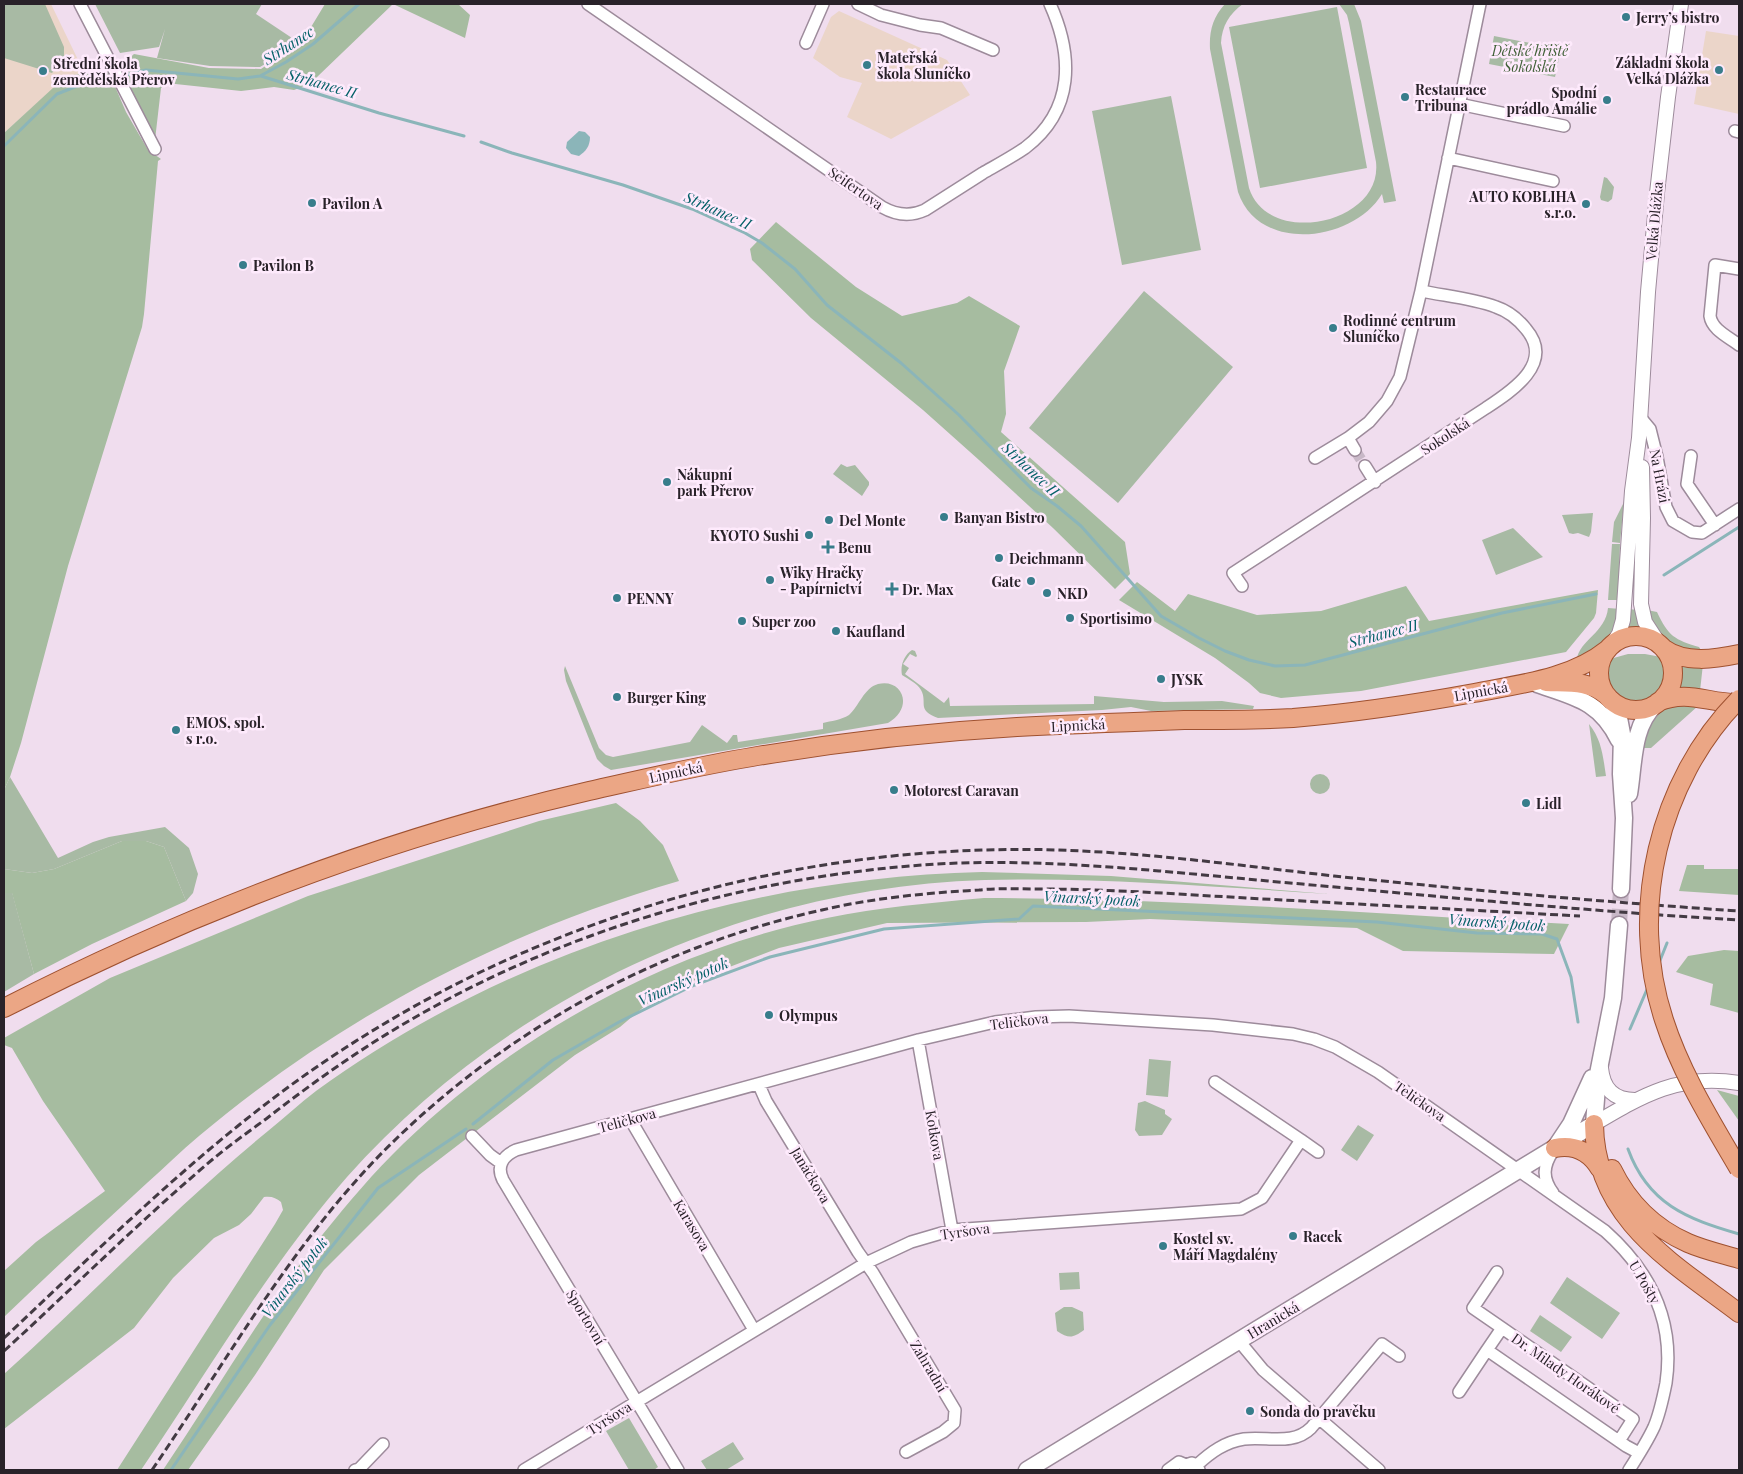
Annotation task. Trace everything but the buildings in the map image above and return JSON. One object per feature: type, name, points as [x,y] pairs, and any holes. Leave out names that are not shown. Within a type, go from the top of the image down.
[{"type":"main road","points":[[1621,888],[1624,818],[1621,774],[1622,726],[1600,681],[1601,662],[1610,647],[1621,639],[1633,636],[1650,639],[1680,656],[1700,659],[1739,654]]},
{"type":"main road","name":"Lipnická","points":[[4,1008],[64,977],[141,942],[193,919],[288,882],[385,848],[472,821],[624,783],[749,757],[919,734],[1020,727],[1184,720],[1254,720],[1313,716],[1413,703],[1533,682],[1580,667],[1597,658],[1610,647]]},
{"type":"main road","points":[[1624,818],[1639,730],[1646,714],[1668,692],[1672,679],[1672,665],[1662,647]]},
{"type":"main road","points":[[1533,682],[1577,697],[1594,707],[1607,719],[1622,746]]},
{"type":"main road","name":"Lipnická","points":[[1533,682],[1586,684],[1598,689],[1609,697]]},
{"type":"main road","points":[[1609,697],[1623,707],[1632,709],[1646,708],[1671,697],[1687,695],[1725,702],[1739,701]]},
{"type":"main road","points":[[1739,701],[1720,721],[1706,740],[1686,773],[1673,801],[1660,843],[1651,886],[1649,931],[1652,976],[1671,1041],[1700,1103],[1739,1169]]},
{"type":"main road","points":[[1602,1173],[1596,1146],[1594,1124],[1595,1094],[1600,1060],[1611,1015],[1618,925]]},
{"type":"main road","points":[[1555,1148],[1578,1111],[1600,1060]]},
{"type":"main road","points":[[1594,1124],[1605,1155],[1622,1188],[1642,1212],[1665,1231],[1688,1243],[1739,1259]]},
{"type":"main road","name":"Hranická","points":[[1031,1469],[1594,1124]]},
{"type":"main road","points":[[1555,1148],[1568,1146],[1582,1150],[1594,1161],[1621,1210],[1642,1236],[1664,1256],[1739,1312]]},
{"type":"street","points":[[80,4],[155,150]]},
{"type":"street","name":"Seifertova","points":[[588,4],[882,206],[894,213],[906,215],[925,210],[1024,148],[1040,134],[1049,122],[1062,96],[1066,70],[1065,46],[1050,4]]},
{"type":"street","points":[[806,44],[823,4]]},
{"type":"street","points":[[858,4],[881,15],[920,25],[941,28],[993,50]]},
{"type":"street","points":[[1315,458],[1348,438],[1379,412],[1397,384],[1404,366],[1480,4]]},
{"type":"street","name":"Velká Dlážka","points":[[1610,647],[1619,634],[1623,620],[1633,482],[1639,438],[1648,292],[1658,176],[1681,4]]},
{"type":"street","points":[[1460,104],[1564,126]]},
{"type":"street","points":[[1448,158],[1553,181]]},
{"type":"street","points":[[1739,269],[1715,265],[1710,316],[1711,321],[1717,328],[1739,345]]},
{"type":"street","name":"Sokolská","points":[[1242,586],[1233,573],[1375,482],[1511,391],[1528,373],[1535,357],[1536,346],[1533,339],[1518,320],[1506,311],[1488,304],[1421,291]]},
{"type":"street","name":"Na Hrázi","points":[[1640,416],[1650,429],[1654,442],[1666,507],[1671,518],[1680,526],[1695,533],[1702,533],[1739,509]]},
{"type":"street","points":[[1348,438],[1355,450]]},
{"type":"street","name":"Velká Dlážka","points":[[1639,438],[1642,467],[1643,518],[1641,604],[1645,622],[1662,647]]},
{"type":"street","points":[[1690,456],[1687,484],[1713,526]]},
{"type":"street","points":[[1365,466],[1375,482]]},
{"type":"street","name":"Teličkova","points":[[501,1163],[506,1156],[516,1150],[918,1040],[995,1022],[1053,1016],[1213,1025],[1304,1036],[1330,1045],[1356,1058],[1518,1170]]},
{"type":"street","name":"Kotkova","points":[[918,1040],[952,1230]]},
{"type":"street","points":[[1600,1060],[1603,1082],[1608,1091],[1619,1098],[1635,1100]]},
{"type":"street","points":[[1594,1124],[1635,1100],[1684,1082],[1715,1080],[1739,1083]]},
{"type":"street","points":[[1215,1082],[1318,1152]]},
{"type":"street","name":"Janáčkova","points":[[759,1085],[766,1101],[866,1263]]},
{"type":"street","name":"Karasova","points":[[630,1119],[754,1330]]},
{"type":"street","points":[[472,1136],[490,1155],[501,1163]]},
{"type":"street","name":"Tyršova","points":[[524,1470],[866,1263],[911,1242],[952,1230],[1241,1209],[1262,1198],[1301,1140]]},
{"type":"street","points":[[1555,1148],[1546,1164],[1544,1174],[1549,1187],[1562,1201]]},
{"type":"street","name":"Sportovní","points":[[501,1163],[499,1170],[503,1180],[678,1470]]},
{"type":"street","name":"U Pošty","points":[[1518,1170],[1605,1231],[1623,1248],[1643,1273],[1661,1311],[1668,1348],[1666,1383],[1654,1427],[1629,1470]]},
{"type":"street","name":"Zahradní","points":[[866,1263],[955,1410],[954,1423],[943,1432],[906,1452]]},
{"type":"street","name":"Dr. Milady Horákové","points":[[1497,1272],[1473,1308],[1633,1419],[1619,1441]]},
{"type":"street","name":"Dr. Milady Horákové","points":[[1458,1392],[1502,1328]]},
{"type":"street","points":[[1239,1341],[1260,1367],[1379,1470]]},
{"type":"street","points":[[1168,1470],[1179,1462],[1192,1468],[1214,1451],[1236,1441],[1262,1438],[1289,1439],[1299,1436],[1308,1430],[1319,1418],[1382,1344],[1399,1356]]},
{"type":"street","name":"Dr. Milady Horákové","points":[[1487,1350],[1639,1453]]},
{"type":"street","points":[[358,1470],[382,1444]]},
{"type":"shaded area","name":"Střední škola zemědělská Přerov","points":[[4,4],[51,4],[82,68],[83,74],[66,77],[4,133]]},
{"type":"shaded area","points":[[325,4],[393,4],[317,77],[294,90],[274,87],[241,91],[166,83],[161,88],[155,140],[119,68],[134,54],[209,68],[261,69],[296,45],[308,32]]},
{"type":"shaded area","points":[[393,4],[458,4],[470,15],[465,38]]},
{"type":"shaded area","points":[[839,11],[947,60],[970,95],[891,139],[847,117],[862,83],[840,77],[813,58],[831,17]]},
{"type":"shaded area","name":"Základní škola Velká Dlážka","points":[[1706,31],[1739,36],[1739,114],[1694,104]]},
{"type":"shaded area","points":[[108,70],[126,112],[148,150],[161,159],[158,161],[144,314],[142,327],[68,566],[21,743],[4,790],[4,133],[66,76]]},
{"type":"shaded area","points":[[579,131],[585,132],[590,137],[587,148],[579,156],[571,154],[566,148],[567,142]]},
{"type":"shaded area","points":[[776,222],[856,287],[902,316],[957,303],[969,296],[1020,326],[1004,371],[1006,414],[1001,432],[1125,542],[1130,574],[1115,589],[1053,528],[979,460],[923,410],[811,318],[752,260],[750,249]]},
{"type":"shaded area","points":[[1137,582],[1175,611],[1188,594],[1257,615],[1321,611],[1406,586],[1429,621],[1598,590],[1594,618],[1566,652],[1361,691],[1281,698],[1260,693],[1215,658],[1119,600]]},
{"type":"shaded area","points":[[616,803],[640,821],[663,845],[679,881],[549,926],[487,953],[426,983],[366,1017],[308,1054],[253,1093],[192,1142],[4,1317],[4,1271],[36,1242],[105,1191],[43,1101],[12,1048],[4,1045],[4,1038],[110,978],[308,896],[539,821]]},
{"type":"shaded area","points":[[122,841],[146,841],[164,847],[186,901],[92,944],[34,974],[12,893],[4,893],[4,869],[32,873],[54,869]]},
{"type":"shaded area","points":[[1687,865],[1704,865],[1704,869],[1739,869],[1739,895],[1679,891]]},
{"type":"shaded area","points":[[982,872],[1111,876],[1329,894],[1114,881],[985,880],[895,887],[806,904],[719,930],[636,964],[556,1006],[480,1056],[410,1113],[347,1177],[318,1211],[265,1283],[141,1470],[117,1470],[275,1224],[283,1210],[281,1202],[276,1198],[264,1197],[251,1214],[239,1225],[214,1238],[173,1278],[134,1328],[4,1429],[4,1374],[167,1220],[234,1160],[316,1091],[390,1042],[468,999],[549,962],[632,931],[718,907],[805,889],[893,877]]},
{"type":"shaded area","points":[[984,898],[1276,907],[1569,924],[1554,954],[1403,951],[1357,928],[1150,919],[1086,922],[887,923],[779,948],[659,994],[620,1027],[575,1055],[419,1175],[324,1270],[255,1375],[188,1470],[163,1470],[280,1292],[323,1234],[403,1144],[448,1103],[496,1066],[546,1032],[599,1001],[654,974],[710,951],[768,932],[847,914]]},
{"type":"shaded area","points":[[1724,950],[1739,951],[1739,1013],[1710,1005],[1713,984],[1676,972],[1688,956]]},
{"type":"shaded area","points":[[1717,1090],[1739,1096],[1739,1121]]},
{"type":"green space","points":[[4,4],[45,4],[64,47],[64,59],[52,73],[4,58]]},
{"type":"green space","points":[[95,4],[262,4],[256,14],[298,42],[260,67],[210,66],[157,58],[165,29],[159,47],[120,53]]},
{"type":"green space","points":[[1225,4],[1243,4],[1227,21],[1221,43],[1249,188],[1260,207],[1278,218],[1299,222],[1322,221],[1344,213],[1362,201],[1373,183],[1376,162],[1349,23],[1347,15],[1339,4],[1354,4],[1361,21],[1396,201],[1384,203],[1382,194],[1368,210],[1350,223],[1329,231],[1307,234],[1285,233],[1265,225],[1249,212],[1238,192],[1210,49],[1210,36],[1213,25],[1217,14]]},
{"type":"green space","points":[[1337,7],[1367,168],[1260,188],[1229,27]]},
{"type":"green space","name":"Dětské hřiště Sokolská","points":[[1494,36],[1561,49],[1555,77],[1489,64]]},
{"type":"green space","points":[[1171,96],[1201,250],[1122,265],[1092,111]]},
{"type":"green space","points":[[1604,177],[1614,187],[1612,199],[1608,202],[1601,200],[1600,197]]},
{"type":"green space","points":[[1144,291],[1233,367],[1118,503],[1029,428]]},
{"type":"green space","points":[[841,464],[847,467],[855,465],[869,482],[862,496],[833,474]]},
{"type":"green space","points":[[1624,502],[1620,543],[1612,542],[1614,522]]},
{"type":"green space","points":[[1593,513],[1589,537],[1578,533],[1569,533],[1562,515]]},
{"type":"green space","points":[[1513,528],[1543,557],[1496,575],[1482,540]]},
{"type":"green space","points":[[1612,544],[1620,544],[1619,575],[1621,580],[1621,600],[1608,600]]},
{"type":"green space","points":[[1608,608],[1621,609],[1621,616],[1608,642],[1577,659],[1582,647],[1603,624]]},
{"type":"green space","points":[[1629,609],[1637,610],[1643,630],[1627,631]]},
{"type":"green space","points":[[1647,610],[1657,612],[1665,627],[1673,636],[1699,647],[1703,653],[1671,647],[1655,629]]},
{"type":"green space","points":[[912,650],[915,651],[917,656],[910,654],[903,664],[909,668],[905,674],[944,703],[949,697],[950,706],[1094,704],[1094,696],[1164,702],[1222,701],[1254,706],[1253,709],[1151,711],[1131,707],[938,718],[931,715],[925,709],[921,690],[902,675],[903,661]]},
{"type":"green space","points":[[1628,654],[1645,654],[1661,657],[1665,676],[1660,690],[1650,698],[1637,701],[1624,699],[1613,691],[1608,678],[1610,659]]},
{"type":"green space","points":[[1677,661],[1703,664],[1700,691],[1675,690],[1678,675]]},
{"type":"green space","points":[[565,666],[599,748],[606,755],[613,757],[690,742],[702,725],[727,743],[733,735],[737,735],[738,742],[823,729],[823,723],[849,715],[865,693],[878,684],[886,683],[899,689],[903,702],[896,716],[888,723],[611,770],[597,759],[566,681]]},
{"type":"green space","points":[[1668,703],[1698,706],[1651,748],[1641,748],[1647,722]]},
{"type":"green space","points":[[1589,724],[1599,742],[1606,776],[1596,777]]},
{"type":"green space","points":[[1320,774],[1327,777],[1330,784],[1327,791],[1320,794],[1313,791],[1310,784],[1313,777]]},
{"type":"green space","points":[[10,777],[58,858],[109,837],[165,827],[189,848],[198,874],[193,893],[186,901],[164,847],[146,841],[122,841],[54,869],[32,873],[4,869],[4,790]]},
{"type":"green space","points":[[12,892],[34,974],[4,992],[4,893]]},
{"type":"green space","points":[[1149,1059],[1171,1061],[1168,1097],[1146,1095]]},
{"type":"green space","points":[[1145,1101],[1165,1110],[1165,1114],[1172,1119],[1162,1135],[1139,1136],[1135,1130],[1138,1103]]},
{"type":"green space","points":[[1358,1125],[1374,1135],[1357,1161],[1341,1150]]},
{"type":"green space","points":[[1079,1272],[1080,1289],[1060,1290],[1059,1273]]},
{"type":"green space","points":[[1567,1277],[1620,1313],[1602,1339],[1550,1303]]},
{"type":"green space","points":[[1064,1307],[1072,1307],[1083,1312],[1084,1330],[1077,1335],[1068,1336],[1057,1331],[1055,1313]]},
{"type":"green space","points":[[1540,1315],[1572,1337],[1561,1352],[1530,1331]]},
{"type":"green space","points":[[629,1418],[658,1467],[654,1470],[629,1470],[606,1431]]},
{"type":"green space","points":[[733,1442],[744,1459],[726,1470],[707,1470],[701,1461]]},
{"type":"waterway","name":"Strhanec","points":[[121,76],[146,70],[238,79],[260,76],[313,44],[359,4]]},
{"type":"waterway","name":"Strhanec II","points":[[261,76],[379,113],[464,136]]},
{"type":"waterway","name":"Strhanec","points":[[4,146],[57,94],[80,85],[114,77]]},
{"type":"waterway","name":"Strhanec II","points":[[481,142],[512,153],[623,185],[692,209],[745,233],[762,243],[795,269],[827,305],[901,363],[959,415],[1031,488],[1081,526],[1161,616],[1225,651],[1249,660],[1275,666],[1305,665],[1502,613],[1596,594]]},
{"type":"waterway","name":"Strhanec II","points":[[1664,575],[1739,527]]},
{"type":"waterway","name":"Vinarský potok","points":[[473,1124],[553,1060],[619,1022],[692,986],[770,957],[884,929],[1019,919],[1033,906],[1377,922],[1477,933],[1542,934],[1557,939],[1571,977],[1578,1022]]},
{"type":"waterway","points":[[1659,963],[1667,943]]},
{"type":"waterway","points":[[1630,1029],[1648,987]]},
{"type":"waterway","name":"Vinarský potok","points":[[171,1470],[270,1325],[378,1188],[466,1129]]},
{"type":"waterway","name":"Vinarský potok","points":[[1628,1149],[1636,1168],[1658,1196],[1686,1215],[1739,1234]]},
{"type":"tunnel","points":[[1355,450],[1365,466]]},
{"type":"tunnel","points":[[1619,925],[1621,889]]},
{"type":"railway","points":[[4,1338],[125,1224],[209,1150],[296,1081],[342,1050],[415,1006],[491,967],[569,934],[650,906],[732,883],[815,866],[900,855],[1029,849],[1116,853],[1486,891],[1739,911]]},
{"type":"railway","points":[[4,1351],[213,1159],[352,1056],[446,1000],[511,968],[579,940],[649,916],[719,897],[791,882],[864,871],[937,864],[1020,863],[1144,870],[1562,907],[1739,920]]},
{"type":"railway","points":[[152,1470],[285,1271],[344,1195],[376,1159],[423,1114],[473,1073],[526,1035],[581,1002],[639,972],[698,947],[760,926],[861,902],[993,889],[1116,891],[1580,916]]},
{"type":"place","name":"Jerry’s bistro","points":[[1626,17]]},
{"type":"place","name":"Mateřská škola Sluníčko","points":[[867,65]]},
{"type":"place","name":"Základní škola Velká Dlážka","points":[[1719,70]]},
{"type":"place","name":"Střední škola zemědělská Přerov","points":[[43,71]]},
{"type":"place","name":"Restaurace Tribuna","points":[[1405,97]]},
{"type":"place","name":"Spodní prádlo Amálie","points":[[1607,100]]},
{"type":"place","name":"Pavilon A","points":[[312,203]]},
{"type":"place","name":"AUTO KOBLIHA s.r.o.","points":[[1586,204]]},
{"type":"place","name":"Pavilon B","points":[[243,265]]},
{"type":"place","name":"Rodinné centrum Sluníčko","points":[[1333,328]]},
{"type":"place","name":"Nákupní park Přerov","points":[[667,482]]},
{"type":"place","name":"Banyan Bistro","points":[[944,517]]},
{"type":"place","name":"Del Monte","points":[[829,520]]},
{"type":"place","name":"KYOTO Sushi","points":[[809,535]]},
{"type":"place","name":"Benu","points":[[828,547]]},
{"type":"place","name":"Deichmann","points":[[999,558]]},
{"type":"place","name":"Wiky Hračky - Papírnictví","points":[[770,580]]},
{"type":"place","name":"Gate","points":[[1031,581]]},
{"type":"place","name":"Dr. Max","points":[[892,589]]},
{"type":"place","name":"NKD","points":[[1047,593]]},
{"type":"place","name":"PENNY","points":[[617,598]]},
{"type":"place","name":"Sportisimo","points":[[1070,618]]},
{"type":"place","name":"Super zoo","points":[[742,621]]},
{"type":"place","name":"Kaufland","points":[[836,631]]},
{"type":"place","name":"JYSK","points":[[1161,679]]},
{"type":"place","name":"Burger King","points":[[617,697]]},
{"type":"place","name":"EMOS, spol. s r.o.","points":[[176,730]]},
{"type":"place","name":"Motorest Caravan","points":[[894,790]]},
{"type":"place","name":"Lidl","points":[[1526,803]]},
{"type":"place","name":"Olympus","points":[[769,1015]]},
{"type":"place","name":"Racek","points":[[1293,1236]]},
{"type":"place","name":"Kostel sv. Máří Magdalény","points":[[1163,1246]]},
{"type":"place","name":"Sonda do pravěku","points":[[1250,1411]]}]
